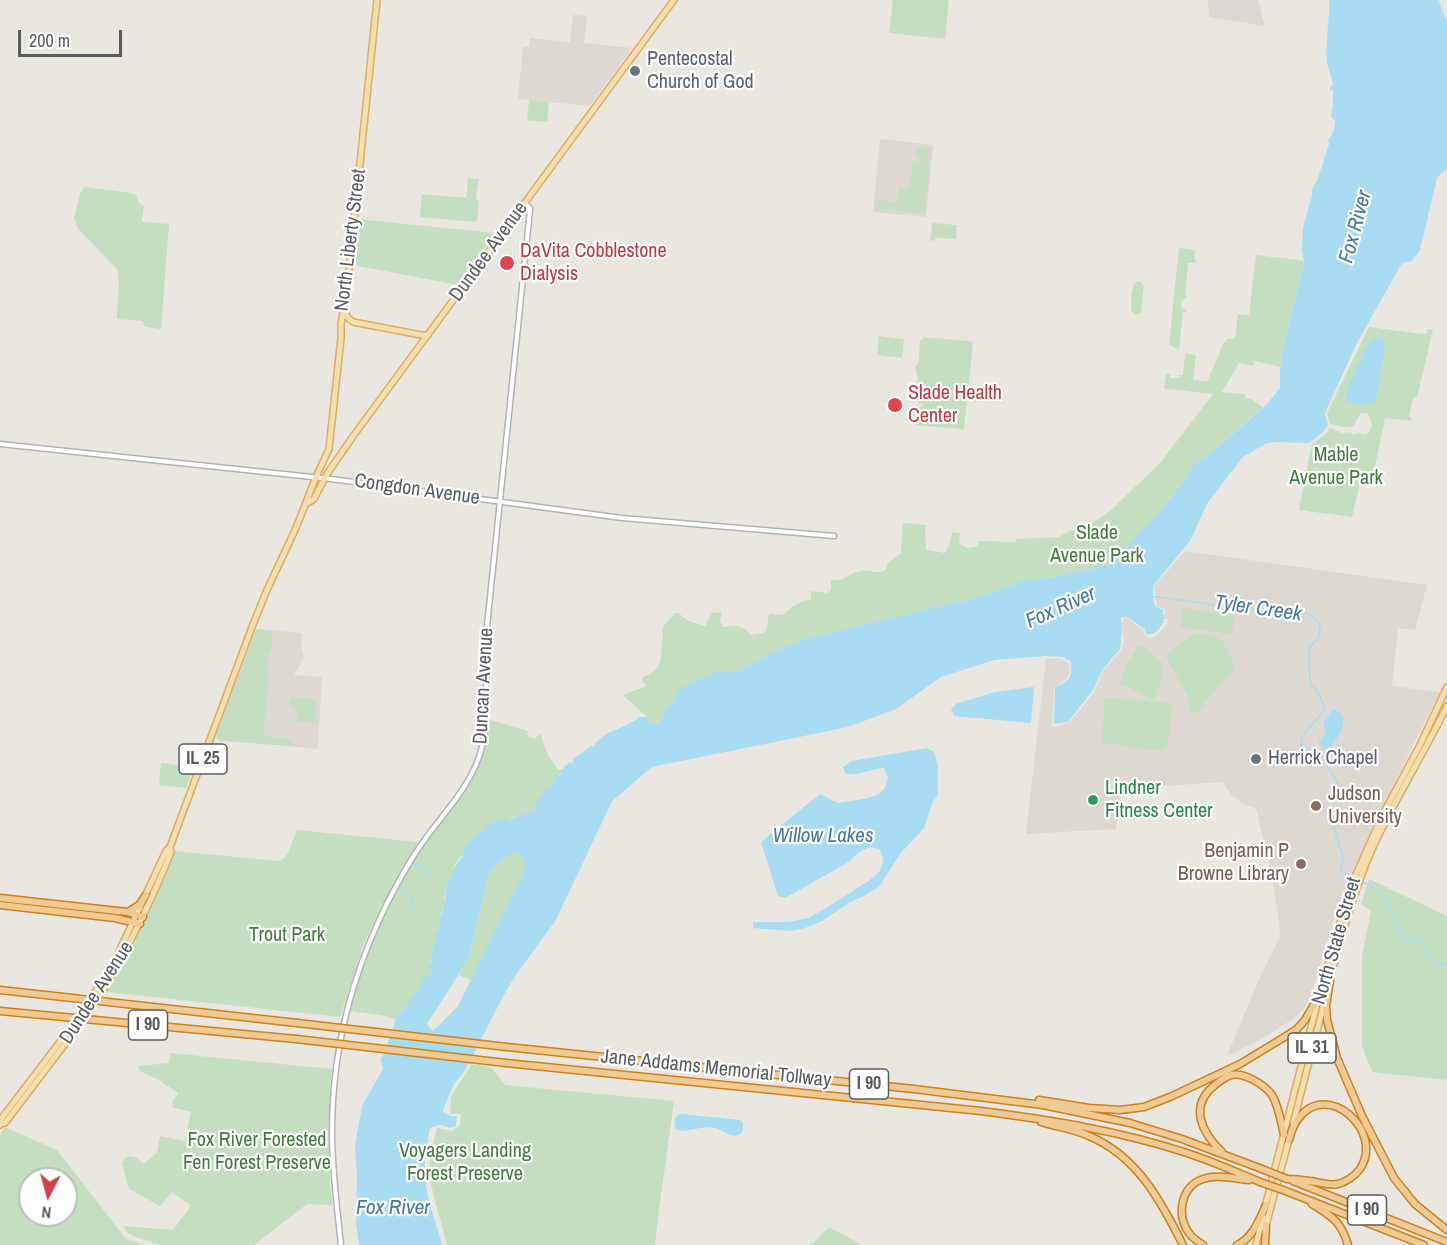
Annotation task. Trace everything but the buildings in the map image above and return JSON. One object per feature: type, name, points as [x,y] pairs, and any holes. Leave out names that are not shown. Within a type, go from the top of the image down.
[{"type":"highway","points":[[127,912],[139,905],[146,895]]},
{"type":"highway","points":[[0,898],[127,912],[138,919]]},
{"type":"highway","points":[[2,905],[127,920],[138,919]]},
{"type":"highway","points":[[1330,980],[1326,1006],[1327,1020],[1337,1058],[1362,1116],[1394,1178],[1415,1204],[1447,1230]]},
{"type":"highway","name":"Jane Addams Memorial Tollway","points":[[0,990],[507,1047],[980,1096],[1043,1105],[1130,1123],[1182,1139],[1447,1242]]},
{"type":"highway","points":[[980,1096],[1016,1097],[1089,1108],[1120,1110],[1144,1107],[1203,1082],[1276,1043],[1297,1029],[1319,996]]},
{"type":"highway","name":"Jane Addams Memorial Tollway","points":[[0,1011],[296,1039],[1026,1117],[1136,1138],[1190,1154],[1424,1245]]},
{"type":"highway","points":[[1225,1155],[1204,1129],[1200,1110],[1201,1102],[1207,1093],[1231,1076],[1249,1079],[1268,1090],[1278,1108],[1286,1138]]},
{"type":"highway","points":[[1286,1138],[1302,1114],[1316,1106],[1329,1105],[1340,1108],[1352,1117],[1364,1136],[1366,1151],[1360,1170],[1344,1182],[1334,1184],[1287,1179]]},
{"type":"highway","points":[[1026,1117],[1091,1137],[1133,1165],[1155,1193],[1184,1245]]},
{"type":"highway","points":[[1203,1245],[1190,1235],[1183,1222],[1182,1207],[1185,1193],[1190,1187],[1197,1181],[1214,1176],[1260,1182]]},
{"type":"highway","points":[[1301,1197],[1336,1221],[1344,1231],[1348,1245]]},
{"type":"highway","points":[[1237,1245],[1251,1235],[1266,1205]]},
{"type":"highway","points":[[1263,1245],[1266,1226]]},
{"type":"main road","name":"North Liberty Street","points":[[316,477],[329,449],[377,0]]},
{"type":"main road","name":"Dundee Avenue","points":[[138,919],[146,895],[170,847],[267,590],[308,503],[314,498],[324,478],[419,346],[674,0]]},
{"type":"main road","points":[[344,307],[347,318],[357,323],[428,335]]},
{"type":"main road","points":[[341,338],[345,328],[357,323]]},
{"type":"main road","points":[[415,334],[419,346]]},
{"type":"main road","points":[[324,478],[329,449]]},
{"type":"main road","name":"Dundee Avenue","points":[[308,503],[307,498],[316,477]]},
{"type":"main road","name":"North State Street","points":[[1266,1226],[1334,938],[1382,816],[1420,745],[1447,687]]},
{"type":"main road","name":"North State Street","points":[[1256,1245],[1356,880],[1447,706]]},
{"type":"main road","name":"Dundee Avenue","points":[[0,1125],[1,1119],[72,1030],[102,987],[138,919],[153,897],[171,852],[170,847]]},
{"type":"street","name":"Duncan Avenue","points":[[341,1245],[332,1131],[336,1068],[344,1020],[354,982],[364,952],[390,897],[416,852],[464,789],[474,770],[485,731],[487,713],[486,636],[530,213],[530,208],[524,203]]},
{"type":"street","name":"Congdon Avenue","points":[[0,444],[316,477],[651,521],[834,536]]},
{"type":"shaded area","points":[[1208,0],[1258,0],[1265,26],[1209,17]]},
{"type":"shaded area","points":[[573,15],[587,16],[584,43],[632,48],[590,106],[518,99],[523,47],[529,47],[530,38],[570,42]]},
{"type":"shaded area","points":[[882,139],[933,145],[926,217],[873,212]]},
{"type":"shaded area","name":"Judson University","points":[[1185,551],[1427,585],[1415,630],[1398,628],[1392,686],[1440,692],[1374,824],[1347,887],[1341,895],[1306,1006],[1293,1019],[1262,1039],[1227,1056],[1258,981],[1280,937],[1270,866],[1256,809],[1232,796],[1223,782],[1121,789],[1116,829],[1026,834],[1046,659],[1060,658],[1068,663],[1070,669],[1065,680],[1054,688],[1052,727],[1069,723],[1094,692],[1103,671],[1121,650],[1124,643],[1123,620],[1126,618],[1131,620],[1143,629],[1144,635],[1149,638],[1156,636],[1166,625],[1168,619],[1163,619],[1165,609],[1157,607],[1154,586]]},
{"type":"shaded area","points":[[259,629],[302,633],[301,646],[304,658],[294,675],[322,677],[318,749],[218,739]]},
{"type":"green space","points":[[893,0],[949,0],[945,39],[890,33]]},
{"type":"green space","points":[[529,100],[549,102],[547,122],[527,120]]},
{"type":"green space","points":[[919,147],[929,150],[928,163],[923,164],[930,165],[925,214],[876,209],[877,200],[897,202],[899,187],[910,188],[913,161],[920,161],[915,154],[915,150]]},
{"type":"green space","points":[[468,178],[479,179],[476,199],[479,200],[477,222],[420,217],[422,194],[466,198]]},
{"type":"green space","points":[[84,187],[132,193],[144,206],[142,222],[169,224],[161,329],[145,327],[142,321],[117,319],[119,286],[117,269],[79,230],[74,219]]},
{"type":"green space","points":[[357,219],[495,233],[458,285],[353,265]]},
{"type":"green space","points":[[932,223],[957,225],[956,239],[935,238],[935,241],[930,240]]},
{"type":"green space","points":[[1179,248],[1195,250],[1194,258],[1196,259],[1195,263],[1188,263],[1185,295],[1187,298],[1181,301],[1186,312],[1183,312],[1179,349],[1169,345]]},
{"type":"green space","name":"Slade Avenue Park","points":[[1256,255],[1304,262],[1284,343],[1281,367],[1255,361],[1253,366],[1239,363],[1222,392],[1244,394],[1263,407],[1205,458],[1194,463],[1186,478],[1162,509],[1109,565],[1054,577],[1022,581],[979,597],[810,638],[776,650],[736,672],[720,671],[682,688],[671,705],[667,706],[659,723],[651,724],[647,721],[647,717],[623,695],[646,686],[642,680],[643,677],[658,667],[663,627],[674,613],[705,626],[712,613],[722,612],[720,621],[723,627],[741,627],[751,635],[764,633],[769,614],[783,615],[796,605],[811,599],[811,591],[827,593],[831,590],[831,580],[839,580],[861,571],[886,570],[888,563],[901,553],[903,523],[925,525],[926,550],[945,553],[952,532],[960,533],[959,543],[970,548],[977,546],[979,541],[1015,542],[1016,539],[1059,537],[1075,530],[1075,535],[1110,511],[1160,463],[1213,394],[1164,388],[1166,375],[1170,373],[1170,378],[1180,378],[1179,375],[1183,375],[1187,353],[1196,356],[1193,379],[1207,382],[1224,342],[1227,339],[1235,339],[1238,314],[1249,315]]},
{"type":"green space","points":[[1140,281],[1144,286],[1141,313],[1136,315],[1131,311],[1132,292],[1135,283]]},
{"type":"green space","name":"Mable Avenue Park","points":[[1369,327],[1423,334],[1427,333],[1427,329],[1433,330],[1417,397],[1413,398],[1409,416],[1413,421],[1385,418],[1372,480],[1361,479],[1352,517],[1299,510],[1312,444],[1325,435],[1330,428],[1342,433],[1351,432],[1353,435],[1369,433],[1372,425],[1368,414],[1361,413],[1353,426],[1345,427],[1330,424],[1327,413]]},
{"type":"green space","points":[[879,336],[904,339],[902,358],[877,355]]},
{"type":"green space","points":[[923,337],[973,343],[964,429],[916,425],[917,409],[923,404],[918,403],[918,398],[915,402],[911,402],[911,396],[918,390],[915,387],[918,379],[915,367],[919,362],[920,340]]},
{"type":"green space","points":[[1183,608],[1235,616],[1232,634],[1181,627]]},
{"type":"green space","points":[[256,629],[272,631],[263,736],[291,739],[291,746],[219,741],[217,739],[216,735]]},
{"type":"green space","points":[[1199,633],[1215,636],[1224,643],[1235,668],[1204,701],[1207,705],[1193,714],[1189,710],[1189,699],[1165,655],[1189,637]]},
{"type":"green space","points":[[1138,645],[1149,650],[1161,664],[1162,677],[1154,700],[1134,689],[1120,685],[1127,661],[1129,662]]},
{"type":"green space","points":[[290,697],[317,699],[315,723],[296,721],[298,709],[289,707]]},
{"type":"green space","points":[[1105,698],[1172,703],[1168,746],[1161,751],[1102,743]]},
{"type":"green space","points":[[488,719],[528,731],[529,737],[535,738],[540,734],[550,758],[558,770],[561,769],[563,772],[539,801],[535,801],[535,810],[484,831],[456,862],[438,921],[440,925],[431,959],[432,972],[421,980],[419,989],[395,1020],[386,1016],[349,1011],[361,972],[391,898],[411,863],[473,777],[483,748]]},
{"type":"green space","points":[[161,763],[193,767],[186,788],[159,785]]},
{"type":"green space","name":"Trout Park","points":[[297,830],[418,842],[368,934],[340,1017],[107,992],[132,947],[158,892],[173,851],[280,861],[287,855]]},
{"type":"green space","points":[[515,851],[524,858],[527,867],[471,980],[459,975],[469,958],[488,875],[503,858]]},
{"type":"green space","points":[[1369,879],[1447,916],[1447,1080],[1372,1072],[1362,1046],[1362,956],[1371,911],[1361,904]]},
{"type":"green space","name":"Fox River Forested Fen Forest Preserve","points":[[170,1053],[332,1069],[329,1137],[332,1205],[307,1204],[254,1245],[161,1245],[128,1233],[123,1226],[173,1230],[191,1206],[172,1192],[160,1206],[129,1189],[122,1163],[125,1158],[131,1157],[144,1164],[157,1152],[160,1136],[185,1141],[191,1112],[172,1107],[178,1093],[140,1071],[138,1066],[169,1063]]},
{"type":"green space","name":"Voyagers Landing Forest Preserve","points":[[472,1064],[492,1068],[505,1085],[674,1101],[655,1245],[447,1245],[429,1177],[431,1152],[437,1128],[453,1131],[460,1125],[461,1114],[450,1114],[451,1096]]},
{"type":"green space","points":[[5,1127],[57,1150],[70,1167],[18,1167],[18,1227],[78,1227],[78,1177],[126,1239],[144,1245],[0,1245],[0,1135]]},
{"type":"green space","points":[[829,1227],[862,1245],[811,1245]]},
{"type":"water","name":"Fox River","points":[[1329,0],[1439,0],[1442,12],[1447,19],[1447,168],[1437,178],[1420,250],[1412,261],[1402,263],[1357,343],[1325,413],[1328,426],[1309,443],[1274,442],[1265,444],[1243,457],[1208,502],[1190,541],[1153,586],[1155,606],[1163,610],[1164,622],[1152,634],[1146,634],[1144,628],[1131,619],[1121,618],[1120,649],[1103,669],[1093,690],[1068,722],[1054,724],[1055,687],[1069,678],[1071,662],[1063,657],[1045,656],[994,660],[941,677],[896,709],[848,727],[652,767],[612,801],[556,920],[506,991],[464,1072],[454,1084],[443,1112],[457,1116],[456,1126],[450,1128],[440,1125],[430,1128],[425,1157],[426,1184],[442,1245],[359,1245],[356,1224],[355,1145],[362,1106],[383,1069],[381,1060],[395,1020],[419,989],[421,980],[432,972],[429,965],[432,962],[430,954],[434,941],[437,939],[438,921],[444,909],[447,885],[453,869],[463,856],[464,847],[478,833],[484,831],[486,825],[505,818],[509,820],[535,810],[535,801],[539,801],[546,792],[544,788],[553,786],[555,776],[560,776],[564,767],[570,762],[572,764],[573,759],[591,746],[594,747],[609,733],[639,717],[647,717],[647,721],[651,724],[659,723],[667,706],[671,705],[681,688],[700,679],[720,671],[736,672],[776,650],[810,638],[979,597],[1022,581],[1054,577],[1109,565],[1162,509],[1186,478],[1194,463],[1205,458],[1250,419],[1268,403],[1280,388],[1284,343],[1304,262],[1303,227],[1312,189],[1317,181],[1329,144],[1328,140],[1335,126],[1335,120],[1331,117],[1333,91],[1330,87],[1333,85],[1327,54]],"holes":[[[515,852],[524,858],[526,867],[458,1006],[433,1031],[427,1024],[469,958],[488,875],[503,858]]]},
{"type":"water","points":[[1373,338],[1382,338],[1385,345],[1376,399],[1372,404],[1351,403],[1347,401],[1347,390],[1366,347]]},
{"type":"water","points":[[1034,687],[1031,723],[954,716],[951,710],[956,704],[995,692]]},
{"type":"water","points":[[1333,709],[1342,714],[1342,728],[1331,747],[1325,748],[1319,744],[1319,741],[1325,735],[1324,722]]},
{"type":"water","name":"Willow Lakes","points":[[927,748],[934,752],[938,766],[938,794],[924,828],[900,854],[879,887],[850,902],[822,921],[805,928],[791,931],[753,928],[753,922],[789,922],[808,918],[870,880],[880,871],[883,861],[880,849],[870,847],[858,853],[847,863],[785,898],[778,896],[761,842],[820,794],[838,803],[878,795],[885,788],[888,778],[884,768],[854,774],[845,773],[843,767],[852,761]]},
{"type":"water","points":[[682,1114],[740,1120],[743,1123],[743,1130],[735,1136],[710,1127],[686,1131],[677,1130],[674,1126],[675,1118]]},
{"type":"waterway","name":"Tyler Creek","points":[[1151,596],[1215,605],[1306,613],[1316,619],[1320,626],[1319,637],[1309,648],[1309,667],[1311,684],[1320,696],[1325,710],[1301,740],[1302,746],[1323,757],[1343,793],[1344,798],[1334,814],[1333,825],[1343,856],[1341,871],[1353,877]]},
{"type":"waterway","points":[[414,865],[435,874]]},
{"type":"waterway","name":"Tyler Creek","points":[[1363,882],[1373,887],[1386,899],[1403,941],[1408,943],[1418,938],[1428,957],[1447,965]]},
{"type":"waterway","points":[[400,889],[411,897],[413,906]]},
{"type":"place","name":"Pentecostal Church of God","points":[[635,71]]},
{"type":"place","name":"DaVita Cobblestone Dialysis","points":[[507,263]]},
{"type":"place","name":"Slade Health Center","points":[[895,405]]},
{"type":"place","name":"Herrick Chapel","points":[[1256,759]]},
{"type":"place","name":"Lindner Fitness Center","points":[[1093,800]]},
{"type":"place","name":"Judson University","points":[[1316,806]]},
{"type":"place","name":"Benjamin P Browne Library","points":[[1301,864]]}]
